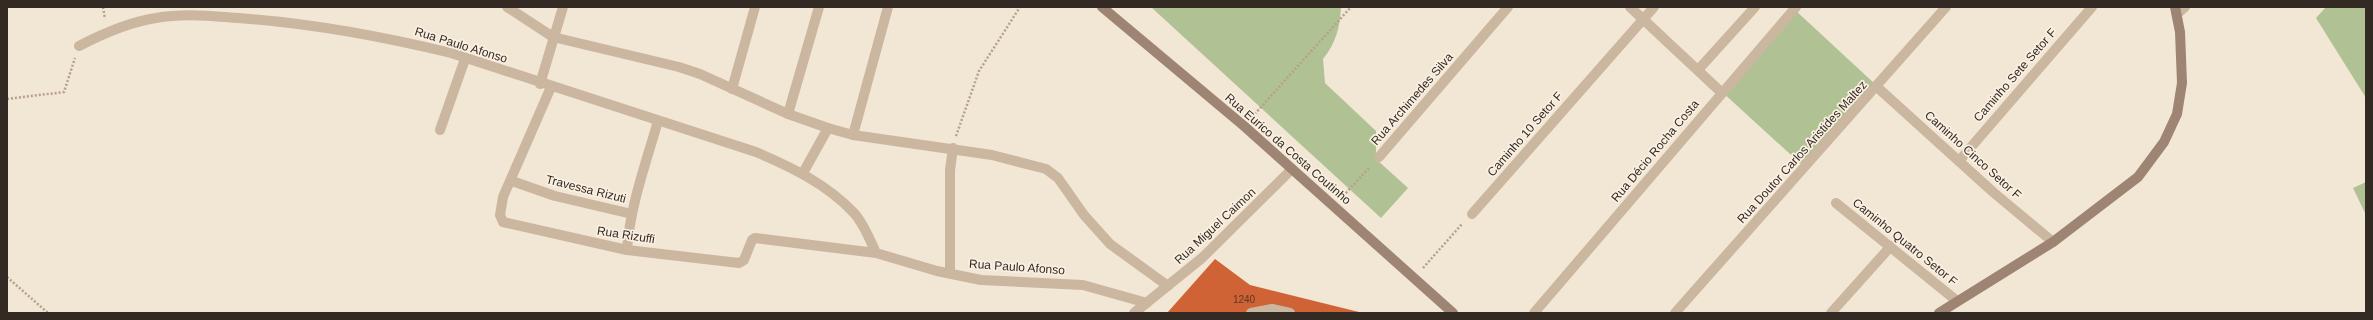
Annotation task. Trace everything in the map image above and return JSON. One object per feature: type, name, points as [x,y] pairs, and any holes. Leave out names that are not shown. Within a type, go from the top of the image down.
[{"type":"main road","name":"Rua Eurico da Costa Coutinho","points":[[1102,7],[1244,126],[1453,313]]},
{"type":"main road","points":[[1939,313],[2052,242],[2138,177],[2164,142],[2177,114],[2182,84],[2180,32],[2176,11]]},
{"type":"street","points":[[507,7],[552,37],[679,67],[788,114],[828,128],[853,135],[953,148],[992,155],[1046,169],[1058,178],[1084,215],[1110,244],[1168,286]]},
{"type":"street","points":[[540,84],[552,37],[563,7]]},
{"type":"street","points":[[732,89],[755,7]]},
{"type":"street","points":[[788,114],[819,7]]},
{"type":"street","points":[[853,135],[888,7]]},
{"type":"street","name":"Rua Archimedes Silva","points":[[1379,157],[1508,7]]},
{"type":"street","points":[[1630,7],[1722,93]]},
{"type":"street","name":"Caminho 10 Setor F","points":[[1472,214],[1654,7]]},
{"type":"street","points":[[1698,70],[1755,7]]},
{"type":"street","name":"Rua Décio Rocha Costa","points":[[1534,313],[1796,7]]},
{"type":"street","name":"Rua Doutor Carlos Aristides Maltez","points":[[1675,313],[1877,87],[1946,7]]},
{"type":"street","name":"Caminho Sete Setor F","points":[[1958,161],[2092,7]]},
{"type":"street","points":[[2176,11],[2185,7]]},
{"type":"street","name":"Rua Paulo Afonso","points":[[79,46],[108,32],[135,22],[188,14],[277,20],[405,42],[451,53],[540,84],[756,152],[803,173],[854,213],[876,253],[950,273],[989,280],[1083,285],[1147,303]]},
{"type":"street","points":[[440,130],[465,59]]},
{"type":"street","name":"Rua Rizuffi","points":[[551,87],[503,198],[500,219],[504,222],[627,250],[739,263],[744,260],[752,240],[755,238],[876,253]]},
{"type":"street","name":"Caminho Cinco Setor F","points":[[1877,87],[1958,161],[2052,242]]},
{"type":"street","points":[[627,250],[632,214],[658,121]]},
{"type":"street","points":[[803,173],[828,128]]},
{"type":"street","points":[[950,273],[950,170],[953,148]]},
{"type":"street","name":"Rua Miguel Caimon","points":[[1134,313],[1202,258],[1292,169]]},
{"type":"street","name":"Travessa Rizuti","points":[[512,180],[555,196],[632,214]]},
{"type":"street","name":"Caminho Quatro Setor F","points":[[1836,202],[1957,301]]},
{"type":"street","points":[[1832,313],[1891,246]]},
{"type":"street","points":[[1251,313],[1272,309],[1290,313]]},
{"type":"path","points":[[953,148],[979,71],[1020,7]]},
{"type":"path","points":[[1244,126],[1351,7]]},
{"type":"path","points":[[7,99],[64,92],[79,46]]},
{"type":"path","name":"Rua Archimedes Silva","points":[[1334,206],[1379,157]]},
{"type":"path","points":[[1414,277],[1472,214]]},
{"type":"path","points":[[7,277],[48,313]]},
{"type":"green space","points":[[1151,7],[1341,7],[1340,21],[1334,41],[1323,59],[1325,83],[1376,131],[1376,159],[1408,188],[1381,218]]},
{"type":"green space","points":[[2326,7],[2366,7],[2366,98],[2316,18]]},
{"type":"green space","points":[[1795,10],[1876,85],[1802,165],[1721,91]]},
{"type":"green space","points":[[2366,182],[2366,215],[2353,188]]},
{"type":"building","points":[[1215,259],[1250,285],[1363,313],[1167,313]]}]
